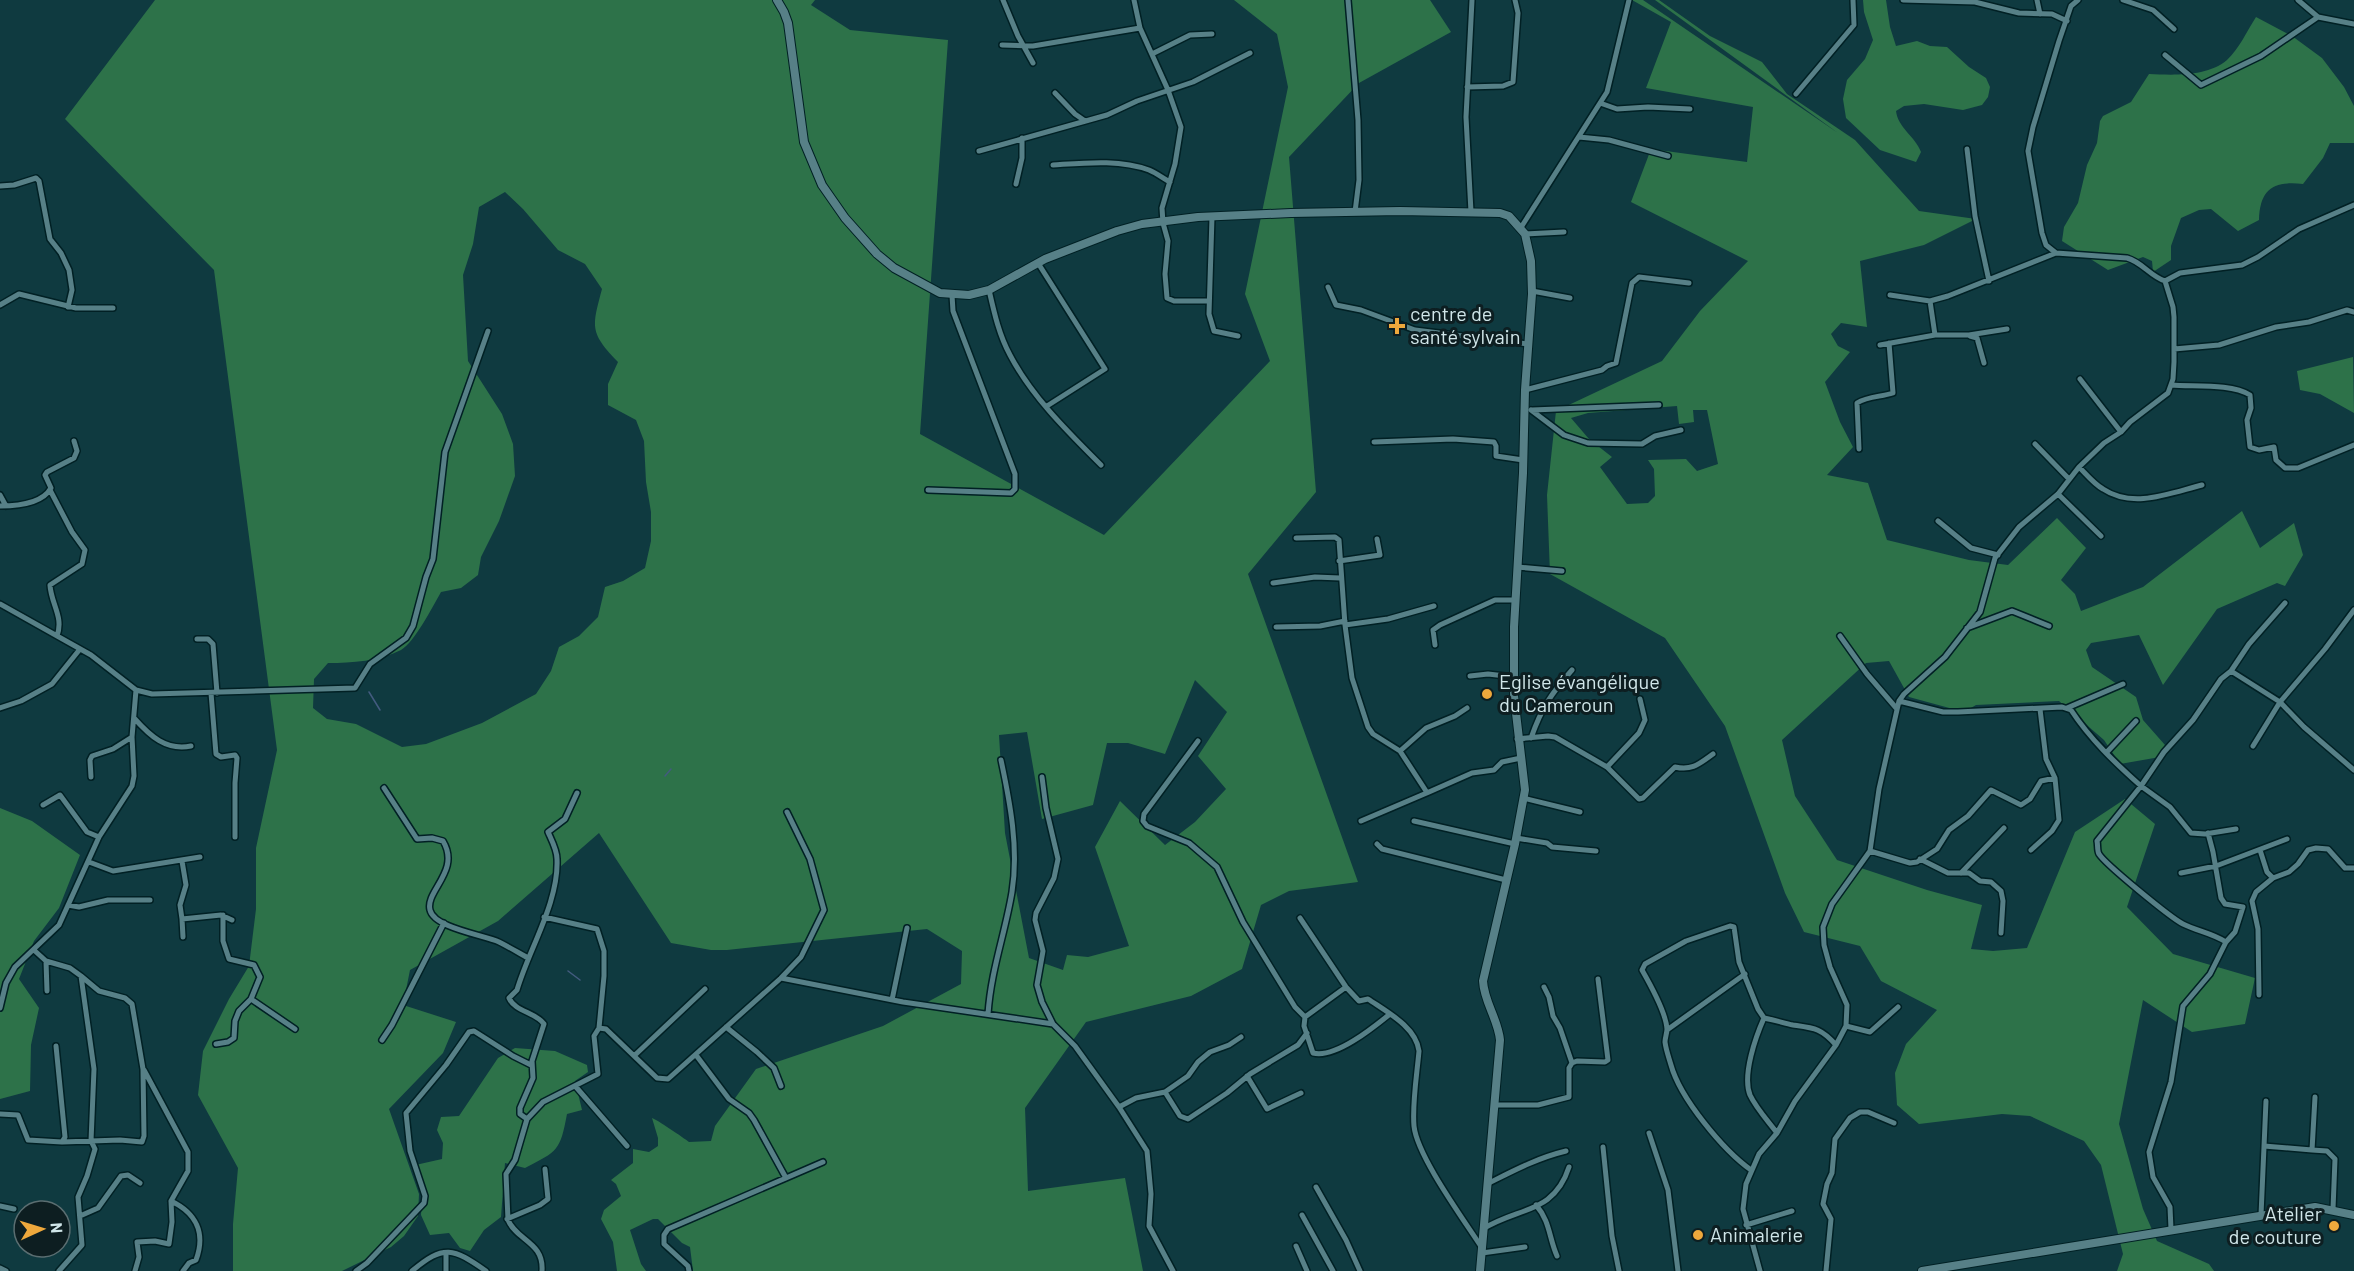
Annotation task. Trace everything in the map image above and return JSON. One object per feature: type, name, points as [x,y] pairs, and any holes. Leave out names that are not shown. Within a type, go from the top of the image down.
[{"type":"street","points":[[1003,0],[1033,63]]},
{"type":"street","points":[[1134,0],[1140,28],[1168,90],[1181,132],[1162,208],[1168,241],[1165,274],[1167,298],[1174,301],[1209,302]]},
{"type":"street","points":[[1348,0],[1359,120],[1359,180],[1355,212]]},
{"type":"street","points":[[1471,212],[1467,87],[1472,0]]},
{"type":"street","points":[[1467,87],[1503,86],[1513,82],[1518,13],[1515,0]]},
{"type":"street","points":[[1523,231],[1607,92],[1629,0]]},
{"type":"street","points":[[1796,94],[1854,26],[1852,0]]},
{"type":"street","points":[[1903,0],[1975,1],[2019,14],[2052,14],[2067,21]]},
{"type":"street","points":[[2037,0],[2040,14]]},
{"type":"street","points":[[2056,253],[2046,245],[2042,233],[2028,151],[2033,127],[2071,6],[2078,0]]},
{"type":"street","points":[[2122,0],[2153,10],[2174,29]]},
{"type":"street","points":[[2298,0],[2318,17],[2354,24]]},
{"type":"street","points":[[780,1],[788,22],[804,142],[822,184],[845,218],[877,254],[894,268],[930,289],[952,295],[969,296],[989,290],[1038,263],[1117,231],[1142,224],[1212,217],[1355,212],[1500,213],[1509,216],[1523,231],[1531,261],[1532,291],[1525,390],[1528,410],[1515,600],[1514,677],[1517,739],[1525,790],[1483,981],[1483,990],[1500,1040],[1480,1271]]},
{"type":"street","points":[[2165,55],[2201,85],[2261,57],[2318,17]]},
{"type":"street","points":[[1002,45],[1023,46],[1140,28]]},
{"type":"street","points":[[1152,54],[1190,35],[1212,34]]},
{"type":"street","points":[[979,151],[1085,121],[1201,78],[1250,53]]},
{"type":"street","points":[[1055,93],[1085,121]]},
{"type":"street","points":[[1600,103],[1617,109],[1648,107],[1690,109]]},
{"type":"street","points":[[1579,137],[1609,140],[1668,156]]},
{"type":"street","points":[[1017,184],[1022,158],[1022,138]]},
{"type":"street","points":[[1967,149],[1975,216],[1989,281]]},
{"type":"street","points":[[1053,165],[1122,164],[1149,170],[1170,182]]},
{"type":"street","points":[[0,186],[38,179],[50,238],[62,253],[69,270],[72,290],[68,307]]},
{"type":"street","points":[[2165,281],[2180,273],[2242,265],[2299,229],[2354,205]]},
{"type":"street","points":[[1212,217],[1209,314],[1214,331],[1238,336]]},
{"type":"street","points":[[1523,231],[1564,232]]},
{"type":"street","points":[[1760,1271],[1746,1225],[1743,1196],[1751,1170],[1759,1155],[1777,1133],[1795,1101],[1836,1045],[1846,1026],[1846,1000],[1830,967],[1824,945],[1823,927],[1832,904],[1870,850],[1879,789],[1899,701],[1945,657],[1980,612],[1998,555],[2019,527],[2058,494],[2079,467],[2104,443],[2168,393],[2170,385],[2174,349],[2173,307],[2165,281],[2150,274],[2135,260],[2056,253],[1989,281],[1930,301],[1890,295]]},
{"type":"street","points":[[1038,263],[1105,369],[1047,406]]},
{"type":"street","points":[[1525,390],[1602,370],[1616,363],[1632,283],[1635,279],[1643,277],[1689,283]]},
{"type":"street","points":[[1328,287],[1336,305],[1367,312],[1402,326],[1456,336],[1528,344]]},
{"type":"street","points":[[989,290],[994,316],[1010,355],[1034,393],[1101,465]]},
{"type":"street","points":[[1532,291],[1570,298]]},
{"type":"street","points":[[0,305],[19,294],[68,307],[113,308]]},
{"type":"street","points":[[928,490],[1011,493],[1015,489],[1015,474],[953,311],[952,295]]},
{"type":"street","points":[[1930,301],[1935,335]]},
{"type":"street","points":[[2174,349],[2219,345],[2277,327],[2309,322],[2346,310],[2354,312]]},
{"type":"street","points":[[1881,345],[1935,335],[1969,335],[2007,329]]},
{"type":"street","points":[[0,604],[80,649],[136,690],[162,696],[351,690],[355,688],[375,659],[410,633],[433,559],[445,452],[488,331]]},
{"type":"street","points":[[1969,335],[1977,338],[1984,363]]},
{"type":"street","points":[[1859,449],[1857,403],[1863,399],[1881,398],[1893,393],[1889,343]]},
{"type":"street","points":[[2080,379],[2121,432]]},
{"type":"street","points":[[2170,385],[2227,388],[2243,390],[2250,395],[2251,408],[2247,420],[2250,447],[2259,450],[2274,447],[2276,460],[2285,468],[2298,468],[2354,445]]},
{"type":"street","points":[[1528,410],[1659,405]]},
{"type":"street","points":[[1528,410],[1564,435],[1588,443],[1642,444],[1654,436],[1681,430]]},
{"type":"street","points":[[1374,442],[1453,439],[1494,442],[1496,456],[1523,460]]},
{"type":"street","points":[[57,636],[60,621],[50,585],[82,564],[85,550],[72,532],[50,490],[45,475],[74,458],[77,452],[74,441]]},
{"type":"street","points":[[2034,444],[2069,479]]},
{"type":"street","points":[[2079,467],[2102,489],[2126,500],[2153,497],[2202,485]]},
{"type":"street","points":[[0,495],[3,506],[23,506],[50,490]]},
{"type":"street","points":[[2058,494],[2101,536]]},
{"type":"street","points":[[1938,521],[1971,548],[1998,555]]},
{"type":"street","points":[[1296,538],[1335,537],[1339,540],[1340,578],[1352,678],[1368,727],[1373,734],[1400,751],[1429,792]]},
{"type":"street","points":[[1340,561],[1380,555],[1377,539]]},
{"type":"street","points":[[1517,567],[1562,571]]},
{"type":"street","points":[[1273,583],[1314,576],[1340,578]]},
{"type":"street","points":[[1435,645],[1433,630],[1440,625],[1495,600],[1515,600]]},
{"type":"street","points":[[2226,942],[2214,934],[2183,924],[2171,916],[2111,867],[2098,853],[2097,841],[2141,786],[2164,752],[2193,720],[2221,679],[2231,671],[2249,644],[2285,603]]},
{"type":"street","points":[[1276,627],[1320,626],[1388,619],[1434,606]]},
{"type":"street","points":[[2253,746],[2280,702],[2325,650],[2354,610]]},
{"type":"street","points":[[1966,629],[2012,611],[2022,613],[2049,626]]},
{"type":"street","points":[[1840,636],[1897,710]]},
{"type":"street","points":[[196,639],[208,639],[213,644],[216,754],[221,757],[235,755],[237,758],[235,837]]},
{"type":"street","points":[[0,708],[52,684],[80,649]]},
{"type":"street","points":[[1531,738],[1541,710],[1551,694],[1572,670]]},
{"type":"street","points":[[2231,671],[2280,702],[2304,727],[2354,770]]},
{"type":"street","points":[[1470,676],[1488,674],[1514,677]]},
{"type":"street","points":[[1899,701],[1943,712],[2067,708],[2123,684]]},
{"type":"street","points":[[0,1008],[6,983],[15,967],[35,951],[46,936],[59,925],[99,837],[133,781],[132,737],[136,690]]},
{"type":"street","points":[[1607,767],[1639,733],[1645,720],[1640,699]]},
{"type":"street","points":[[1400,751],[1426,728],[1455,716],[1467,708]]},
{"type":"street","points":[[2067,708],[2106,753],[2141,786],[2170,807],[2191,833],[2236,829]]},
{"type":"street","points":[[2031,850],[2052,831],[2059,820],[2055,778],[2046,759],[2040,709]]},
{"type":"street","points":[[134,718],[144,730],[169,746],[179,748],[191,746]]},
{"type":"street","points":[[2106,753],[2136,721]]},
{"type":"street","points":[[91,777],[90,760],[92,756],[132,737]]},
{"type":"street","points":[[1517,739],[1556,738],[1607,767],[1637,797],[1642,799],[1675,767],[1695,768],[1713,754]]},
{"type":"street","points":[[1198,741],[1144,814],[1143,820],[1147,826],[1189,843],[1217,867],[1244,922],[1295,1007],[1305,1017]]},
{"type":"street","points":[[1361,821],[1472,773],[1494,770],[1502,762],[1521,758]]},
{"type":"street","points":[[988,1014],[990,983],[1012,890],[1014,850],[1008,791],[1001,760]]},
{"type":"street","points":[[1042,777],[1046,808],[1058,859],[1054,878],[1036,913],[1035,920],[1043,951],[1037,985],[1042,1002],[1053,1024],[1075,1046],[1147,1151],[1151,1194],[1149,1226],[1173,1271]]},
{"type":"street","points":[[1870,850],[1910,863],[1920,860],[1937,849],[1948,830],[1968,816],[1991,790],[1996,790],[2021,805],[2028,802],[2041,782],[2055,778]]},
{"type":"street","points":[[384,788],[417,839],[432,838],[444,841],[448,849],[448,863],[430,900],[430,910],[437,920],[498,942],[528,958]]},
{"type":"street","points":[[527,1119],[519,1111],[533,1078],[531,1065],[544,1024],[541,1020],[512,1005],[509,998],[517,990],[556,877],[557,857],[548,832],[565,819],[577,793]]},
{"type":"street","points":[[43,805],[60,795],[87,832],[99,837]]},
{"type":"street","points":[[1523,798],[1580,812]]},
{"type":"street","points":[[599,1028],[606,1029],[657,1078],[664,1080],[671,1078],[801,957],[824,910],[810,859],[787,812]]},
{"type":"street","points":[[1414,821],[1515,841],[1547,843],[1552,847],[1596,851]]},
{"type":"street","points":[[1961,873],[2004,828]]},
{"type":"street","points":[[2171,1229],[2170,1207],[2153,1178],[2149,1152],[2171,1082],[2183,1006],[2210,974],[2226,942],[2235,932],[2243,907],[2225,904],[2221,898],[2208,833]]},
{"type":"street","points":[[2181,873],[2216,866],[2287,839]]},
{"type":"street","points":[[1377,844],[1382,849],[1506,880]]},
{"type":"street","points":[[2259,995],[2258,929],[2252,901],[2256,892],[2273,878],[2289,872],[2308,850],[2316,848],[2328,849],[2345,868],[2354,868]]},
{"type":"street","points":[[2260,850],[2267,872],[2273,878]]},
{"type":"street","points":[[88,862],[113,871],[200,857]]},
{"type":"street","points":[[1920,860],[1948,873],[1969,873],[1980,881],[1991,882],[2001,891],[2003,901],[2001,933]]},
{"type":"street","points":[[182,861],[186,888],[180,905],[183,937]]},
{"type":"street","points":[[68,905],[79,907],[108,900],[150,900]]},
{"type":"street","points":[[182,919],[223,915],[232,920]]},
{"type":"street","points":[[216,1044],[228,1042],[234,1038],[238,1011],[251,999],[260,977],[258,969],[244,961],[229,958],[223,941],[223,915]]},
{"type":"street","points":[[542,1271],[543,1265],[535,1246],[511,1226],[507,1219],[506,1174],[515,1160],[527,1119],[543,1102],[598,1074],[594,1036],[599,1028],[604,976],[604,951],[597,929],[544,917]]},
{"type":"street","points":[[1300,918],[1346,987],[1359,1001],[1368,999],[1390,1014],[1418,1041],[1414,1124],[1420,1146],[1482,1250]]},
{"type":"street","points":[[382,1040],[393,1025],[444,923]]},
{"type":"street","points":[[1751,1170],[1728,1151],[1693,1106],[1671,1068],[1665,1042],[1667,1030],[1656,994],[1642,970],[1649,960],[1686,941],[1732,926],[1735,930],[1739,962],[1758,1009],[1764,1018],[1804,1025],[1821,1031],[1836,1045]]},
{"type":"street","points":[[892,1000],[907,928]]},
{"type":"street","points":[[0,1114],[15,1113],[18,1115],[27,1140],[142,1142],[144,1140],[143,1069],[132,1004],[125,998],[99,991],[70,968],[45,961],[35,951]]},
{"type":"street","points":[[45,961],[47,991]]},
{"type":"street","points":[[1667,1030],[1745,974]]},
{"type":"street","points":[[59,1271],[81,1248],[78,1197],[95,1149],[91,1142],[94,1069],[81,976]]},
{"type":"street","points":[[781,978],[892,1000],[1053,1024]]},
{"type":"street","points":[[1495,1105],[1538,1105],[1567,1099],[1569,1068],[1572,1064],[1577,1060],[1605,1062],[1608,1060],[1598,980]]},
{"type":"street","points":[[1346,987],[1305,1017],[1304,1026],[1313,1053],[1323,1054],[1362,1036],[1390,1014]]},
{"type":"street","points":[[1544,987],[1572,1064]]},
{"type":"street","points":[[635,1055],[705,989]]},
{"type":"street","points":[[251,999],[295,1029]]},
{"type":"street","points":[[1846,1026],[1870,1032],[1898,1007]]},
{"type":"street","points":[[1764,1018],[1755,1039],[1748,1085],[1752,1098],[1777,1133]]},
{"type":"street","points":[[726,1027],[774,1068],[781,1086]]},
{"type":"street","points":[[356,1271],[367,1263],[424,1203],[425,1196],[410,1151],[406,1113],[446,1065],[469,1032],[474,1031],[531,1065]]},
{"type":"street","points":[[1165,1092],[1180,1116],[1188,1119],[1227,1093],[1246,1076],[1298,1045],[1307,1033]]},
{"type":"street","points":[[1119,1107],[1136,1098],[1165,1092],[1188,1076],[1198,1062],[1210,1052],[1229,1045],[1241,1037]]},
{"type":"street","points":[[56,1046],[65,1137],[62,1142]]},
{"type":"street","points":[[696,1055],[729,1099],[749,1113],[786,1178]]},
{"type":"street","points":[[135,1271],[139,1257],[136,1242],[154,1241],[169,1244],[172,1222],[171,1201],[188,1171],[188,1152],[175,1124],[143,1069]]},
{"type":"street","points":[[1246,1076],[1267,1109],[1301,1093]]},
{"type":"street","points":[[576,1087],[627,1146]]},
{"type":"street","points":[[2312,1150],[2315,1097]]},
{"type":"street","points":[[2261,1215],[2266,1101]]},
{"type":"street","points":[[1826,1271],[1831,1219],[1823,1204],[1832,1173],[1835,1139],[1850,1118],[1860,1112],[1868,1112],[1894,1123]]},
{"type":"street","points":[[1649,1132],[1668,1190],[1678,1271]]},
{"type":"street","points":[[2264,1146],[2327,1151],[2335,1159],[2332,1209]]},
{"type":"street","points":[[1603,1147],[1612,1236],[1619,1271]]},
{"type":"street","points":[[1487,1184],[1515,1168],[1566,1151]]},
{"type":"street","points":[[689,1271],[688,1266],[664,1244],[666,1232],[823,1162]]},
{"type":"street","points":[[1484,1229],[1556,1193],[1569,1167]]},
{"type":"street","points":[[507,1219],[540,1205],[548,1198],[545,1169]]},
{"type":"street","points":[[80,1216],[98,1208],[122,1176],[128,1175],[140,1183]]},
{"type":"street","points":[[1316,1187],[1346,1240],[1360,1271]]},
{"type":"street","points":[[171,1201],[184,1207],[198,1226],[199,1251],[195,1260],[189,1263],[183,1271]]},
{"type":"street","points":[[1536,1205],[1549,1224],[1551,1242],[1557,1256]]},
{"type":"street","points":[[1922,1271],[1940,1270],[2171,1229],[2316,1207],[2354,1215]]},
{"type":"street","points":[[1746,1225],[1792,1211]]},
{"type":"street","points":[[1302,1215],[1333,1271]]},
{"type":"street","points":[[1296,1246],[1307,1271]]},
{"type":"street","points":[[1482,1250],[1526,1247]]},
{"type":"street","points":[[446,1271],[447,1253]]},
{"type":"street","points":[[412,1271],[434,1254],[447,1253],[462,1255],[486,1271]]},
{"type":"street","points":[[0,1268],[6,1271]]},
{"type":"green space","points":[[155,0],[815,0],[811,5],[850,30],[948,40],[920,434],[1104,535],[1270,361],[1245,294],[1288,87],[1277,34],[1234,0],[1430,0],[1451,32],[1359,83],[1289,157],[1316,492],[1248,574],[1358,882],[1289,891],[1261,905],[1242,969],[1191,996],[1086,1022],[1025,1108],[1028,1191],[1125,1178],[1143,1271],[693,1271],[690,1247],[682,1243],[658,1219],[653,1219],[630,1230],[641,1264],[646,1271],[617,1271],[613,1242],[601,1219],[604,1210],[621,1196],[616,1184],[611,1180],[633,1163],[633,1149],[649,1152],[658,1146],[652,1118],[689,1142],[711,1141],[715,1126],[756,1069],[883,1026],[961,984],[962,951],[927,929],[727,950],[711,950],[671,943],[599,833],[498,921],[410,970],[403,1005],[456,1022],[443,1053],[389,1109],[419,1194],[418,1216],[404,1236],[391,1247],[342,1271],[233,1271],[233,1224],[238,1168],[198,1095],[203,1051],[229,999],[249,966],[256,909],[256,848],[277,750],[214,270],[65,119]],"holes":[[[505,192],[523,209],[558,250],[585,264],[602,289],[596,312],[595,328],[602,343],[618,362],[608,384],[608,405],[636,420],[644,441],[646,482],[651,512],[651,541],[645,568],[623,581],[605,587],[598,617],[579,636],[559,647],[551,671],[536,694],[482,723],[426,744],[402,747],[356,724],[327,719],[313,708],[314,679],[328,663],[365,661],[401,650],[417,632],[441,592],[461,588],[478,575],[481,557],[499,521],[515,476],[513,444],[502,414],[468,361],[463,275],[473,244],[479,207]],[[1195,680],[1227,712],[1198,756],[1226,789],[1195,822],[1165,845],[1120,801],[1095,847],[1129,946],[1088,957],[1067,955],[1063,970],[1029,958],[1005,833],[999,735],[1027,732],[1042,819],[1093,805],[1107,743],[1128,743],[1165,754]]]},
{"type":"green space","points":[[1632,0],[1643,0],[1838,133],[1655,0],[1659,0],[1710,36],[1762,62],[1787,94],[1855,140],[1919,211],[1976,219],[1924,245],[1860,261],[1867,327],[1841,323],[1831,334],[1838,346],[1850,352],[1825,382],[1840,422],[1853,447],[1827,475],[1868,483],[1887,540],[1969,560],[2008,565],[2057,518],[2086,548],[2061,580],[2075,594],[2081,611],[2143,587],[2242,511],[2260,548],[2294,523],[2303,555],[2285,586],[2277,583],[2217,609],[2163,685],[2139,635],[2091,643],[2086,650],[2092,667],[2136,697],[2143,720],[2165,745],[2160,757],[2120,764],[2104,740],[2059,701],[1976,705],[1964,712],[1909,697],[1889,661],[1866,663],[1782,740],[1795,796],[1837,860],[1927,890],[1982,905],[1971,949],[1993,951],[2027,948],[2075,832],[2125,799],[2155,824],[2127,907],[2173,954],[2255,978],[2245,1024],[2192,1032],[2143,1000],[2119,1124],[2143,1209],[2157,1241],[2209,1264],[2214,1271],[2117,1271],[2123,1254],[2101,1165],[2084,1141],[2030,1116],[2002,1114],[1919,1124],[1897,1105],[1895,1073],[1906,1044],[1937,1010],[1881,981],[1860,946],[1804,932],[1785,893],[1725,726],[1665,638],[1550,574],[1547,495],[1556,411],[1662,361],[1700,311],[1748,261],[1631,202],[1651,149],[1747,162],[1753,107],[1646,88],[1671,22]],"holes":[[[1677,406],[1679,424],[1694,422],[1693,410],[1707,410],[1718,464],[1697,471],[1686,459],[1648,460],[1654,469],[1655,496],[1648,503],[1627,504],[1600,467],[1612,457],[1589,439],[1571,418],[1588,413]]]},
{"type":"green space","points":[[1863,0],[1886,0],[1890,27],[1896,46],[1917,41],[1930,46],[1947,47],[1969,67],[1986,78],[1990,87],[1988,97],[1982,105],[1963,110],[1924,104],[1904,106],[1896,111],[1900,122],[1921,152],[1916,162],[1880,150],[1846,118],[1843,99],[1847,80],[1865,59],[1873,40],[1864,12]]},
{"type":"green space","points":[[2256,17],[2292,36],[2322,58],[2344,87],[2354,106],[2354,143],[2330,143],[2323,158],[2303,184],[2284,184],[2270,189],[2262,200],[2259,220],[2238,231],[2211,209],[2199,210],[2181,218],[2171,246],[2171,260],[2153,272],[2152,261],[2143,257],[2108,270],[2062,241],[2064,227],[2078,203],[2087,165],[2097,143],[2100,121],[2103,116],[2131,102],[2149,74],[2190,74],[2219,66],[2235,51]]},
{"type":"green space","points":[[2353,357],[2354,413],[2320,394],[2300,390],[2297,371]]},
{"type":"green space","points":[[0,808],[32,821],[80,855],[59,908],[34,941],[19,979],[39,1008],[31,1045],[30,1091],[0,1099]]},
{"type":"green space","points":[[515,1048],[555,1051],[587,1065],[588,1072],[575,1081],[582,1110],[567,1114],[559,1143],[544,1158],[525,1168],[505,1163],[501,1217],[484,1230],[470,1251],[460,1248],[449,1233],[430,1235],[421,1215],[422,1196],[411,1166],[442,1159],[443,1143],[437,1130],[441,1117],[459,1116],[498,1058]]},
{"type":"waterway","points":[[369,692],[380,710]]},
{"type":"waterway","points":[[665,776],[671,769]]},
{"type":"waterway","points":[[568,971],[580,980]]},
{"type":"place","name":"centre de santé sylvain","points":[[1397,326]]},
{"type":"place","name":"Eglise évangélique du Cameroun","points":[[1487,694]]},
{"type":"place","name":"Atelier de couture","points":[[2334,1226]]},
{"type":"place","name":"Animalerie","points":[[1698,1235]]}]
